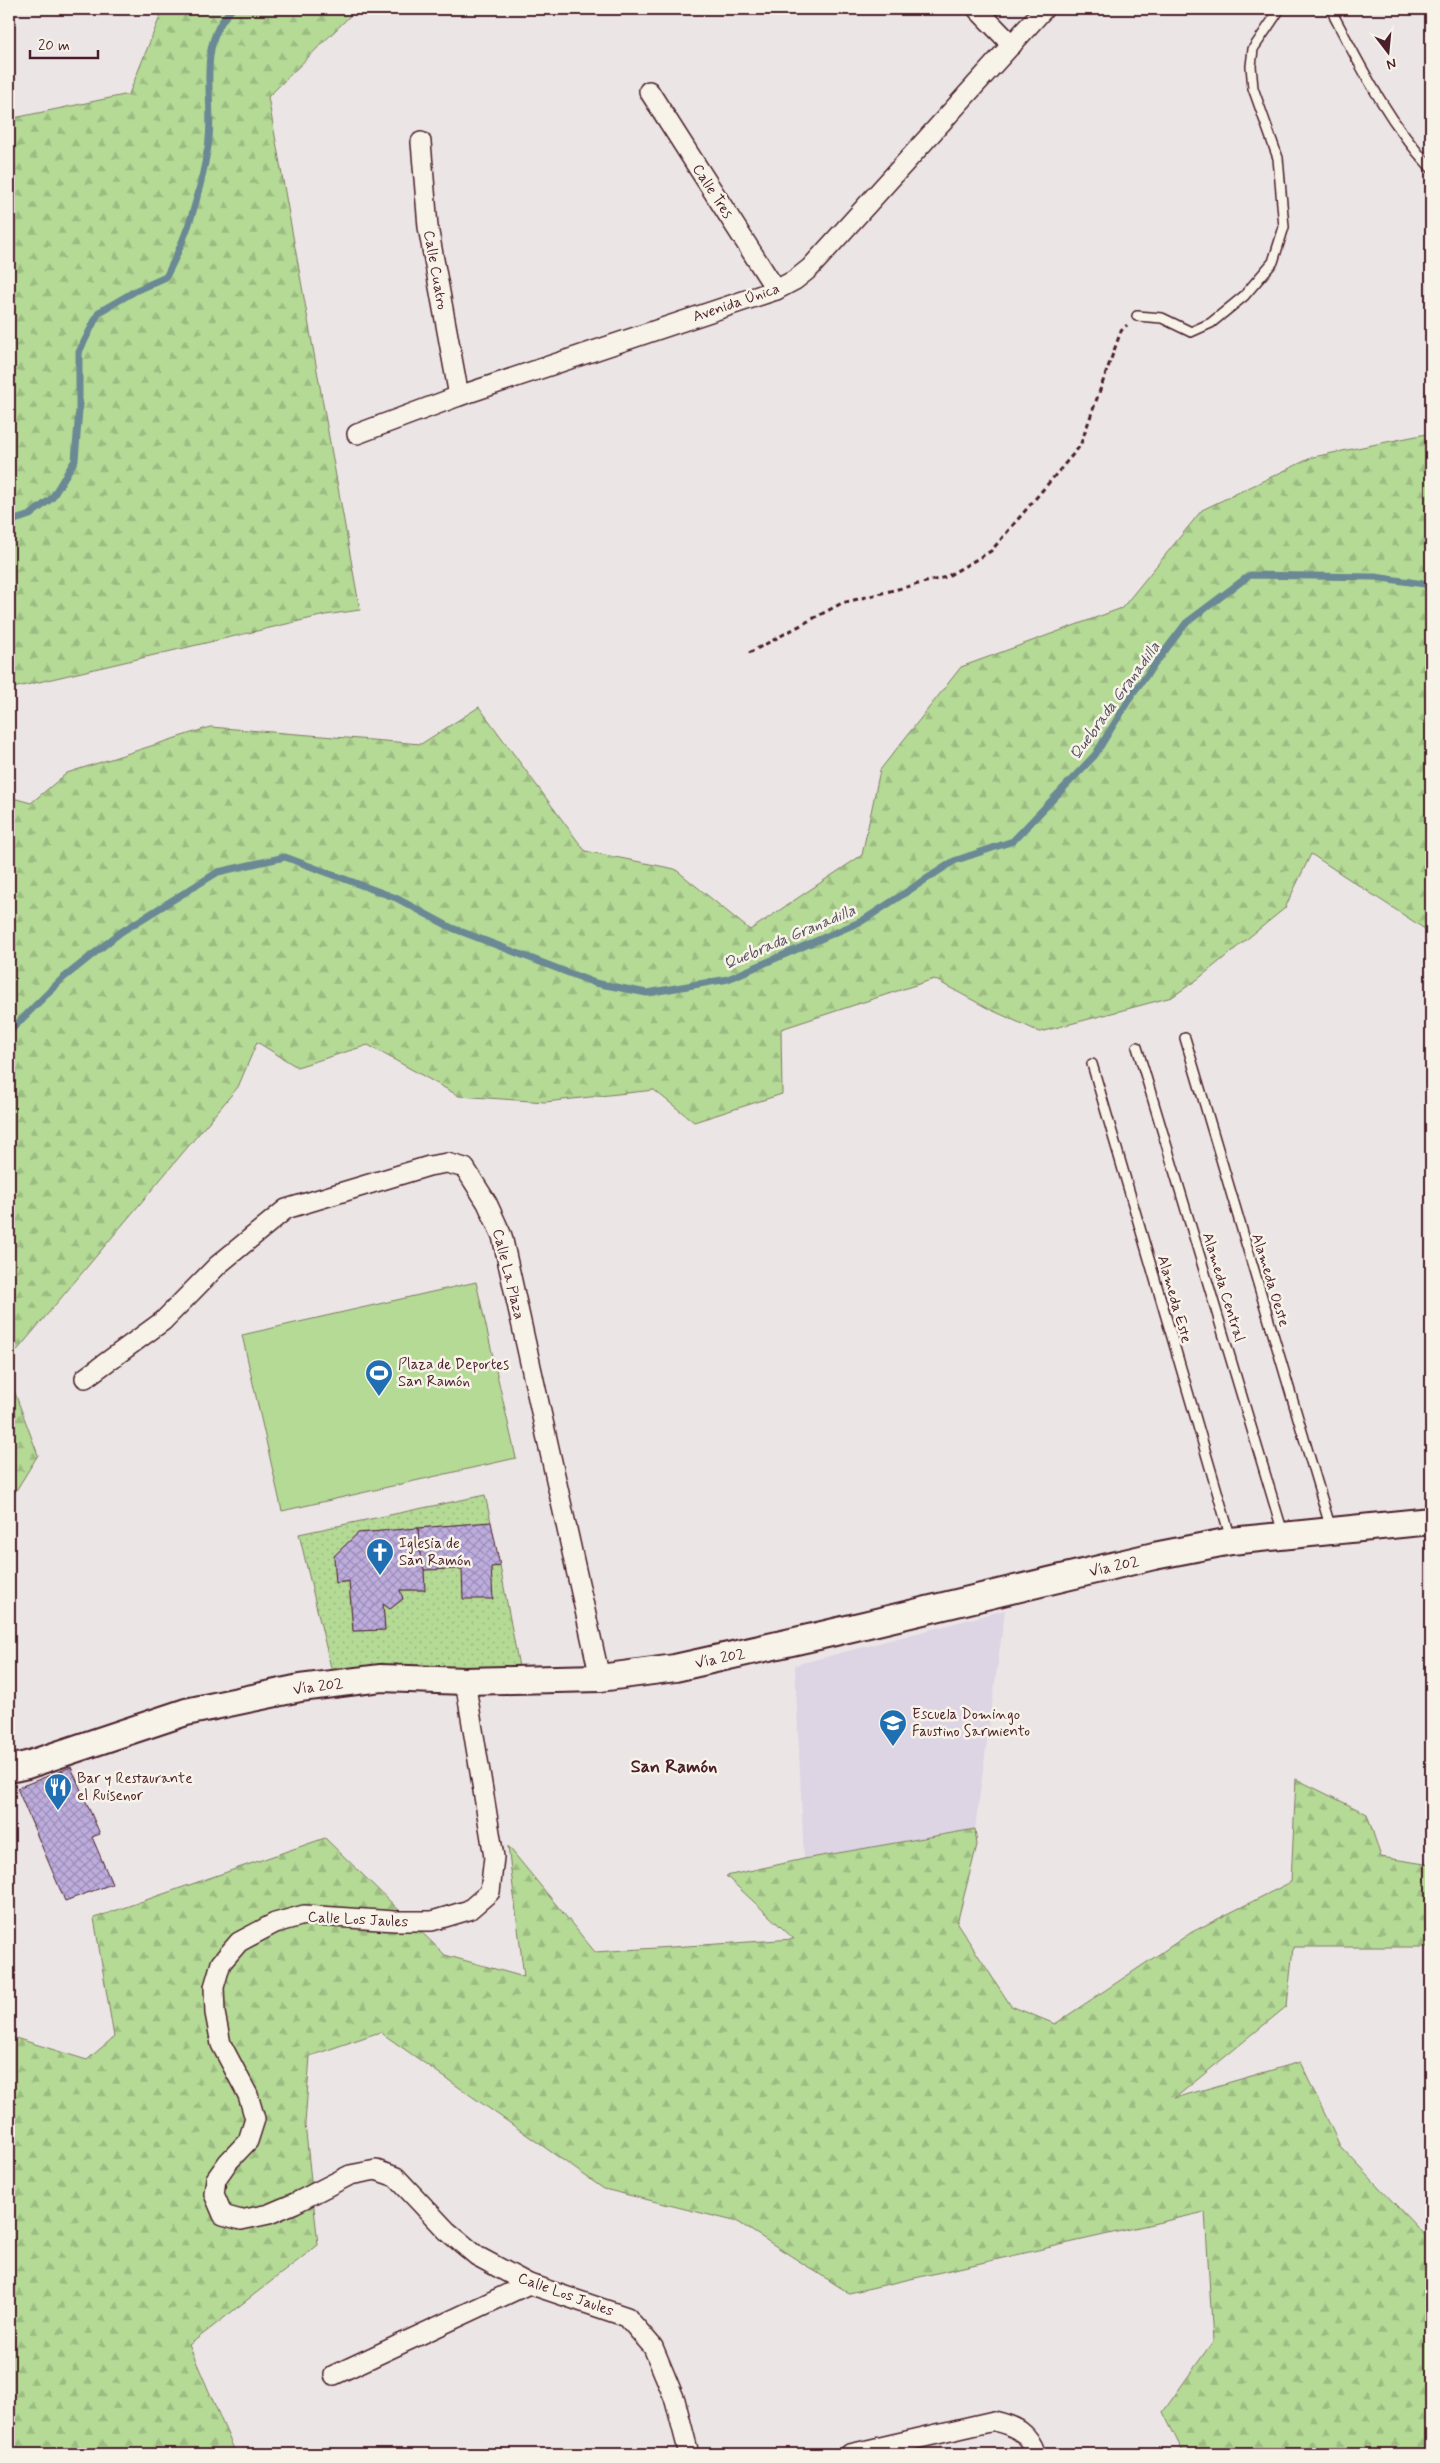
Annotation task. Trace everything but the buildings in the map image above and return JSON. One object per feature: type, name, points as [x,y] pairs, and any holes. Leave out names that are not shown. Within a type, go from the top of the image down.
[{"type":"main road","name":"Vía 202","points":[[9,1769],[27,1765],[186,1712],[300,1688],[381,1678],[465,1681],[600,1678],[675,1668],[1154,1556],[1231,1541],[1431,1521]]},
{"type":"street","points":[[977,9],[1012,45]]},
{"type":"street","name":"Avenida Única","points":[[357,434],[458,396],[776,290],[795,280],[810,268],[1044,9]]},
{"type":"street","name":"Calle Tres","points":[[649,91],[776,290]]},
{"type":"street","name":"Calle Cuatro","points":[[421,142],[428,227],[458,396]]},
{"type":"street","name":"Calle La Plaza","points":[[85,1378],[163,1321],[218,1265],[286,1209],[429,1166],[447,1163],[465,1168],[487,1203],[502,1236],[600,1678]]},
{"type":"street","name":"Calle Los Jaules","points":[[465,1681],[494,1857],[490,1892],[469,1910],[432,1921],[395,1921],[304,1915],[275,1923],[239,1942],[221,1963],[214,1986],[215,2013],[221,2044],[248,2096],[255,2119],[248,2141],[216,2178],[214,2194],[223,2215],[241,2220],[269,2214],[295,2204],[350,2174],[376,2170],[396,2177],[447,2231],[478,2256],[529,2284],[627,2317],[654,2347],[675,2400],[689,2454]]},
{"type":"street","points":[[334,2375],[529,2284]]},
{"type":"street","points":[[850,2454],[994,2421],[1014,2426],[1032,2442],[1036,2454]]},
{"type":"lane","points":[[1137,316],[1162,318],[1191,332],[1211,323],[1244,296],[1273,262],[1284,227],[1278,158],[1253,88],[1251,66],[1253,49],[1280,9]]},
{"type":"lane","points":[[1332,9],[1334,18],[1375,94],[1416,152],[1431,168]]},
{"type":"lane","name":"Alameda Oeste","points":[[1185,1038],[1331,1530]]},
{"type":"lane","name":"Alameda Central","points":[[1137,1047],[1284,1535]]},
{"type":"lane","name":"Alameda Este","points":[[1092,1064],[1231,1541]]},
{"type":"path","points":[[749,653],[842,603],[946,577],[990,551],[1080,446],[1121,331],[1137,316]]},
{"type":"shaded area","name":"Escuela Domingo Faustino Sarmiento","points":[[1005,1610],[975,1829],[804,1859],[795,1665]]},
{"type":"green space","points":[[163,9],[357,9],[268,97],[360,610],[325,615],[9,689],[9,119],[129,94]]},
{"type":"green space","points":[[1431,433],[1431,933],[1311,854],[1285,908],[1198,979],[1172,997],[1040,1032],[989,1009],[934,979],[781,1029],[782,1094],[694,1122],[654,1090],[545,1102],[459,1096],[368,1045],[297,1067],[257,1042],[238,1087],[9,1360],[9,797],[31,803],[67,773],[210,727],[421,744],[479,707],[585,851],[675,869],[750,930],[862,855],[880,770],[961,667],[1122,608],[1202,510],[1313,457]]},
{"type":"green space","name":"Plaza de Deportes San Ramón","points":[[476,1282],[516,1458],[282,1511],[242,1335]]},
{"type":"green space","points":[[9,1377],[38,1455],[9,1502]]},
{"type":"green space","points":[[485,1495],[491,1522],[358,1533],[334,1556],[336,1583],[349,1582],[353,1631],[385,1630],[383,1604],[390,1609],[403,1599],[400,1590],[424,1590],[424,1570],[500,1566],[519,1667],[332,1672],[299,1534]]},
{"type":"green space","points":[[1296,1779],[1367,1814],[1381,1857],[1431,1865],[1431,1947],[1293,1947],[1287,2006],[1175,2098],[1300,2062],[1340,2146],[1431,2242],[1431,2454],[1184,2454],[1163,2412],[1213,2341],[1205,2212],[849,2293],[738,2222],[604,2189],[380,2032],[310,2056],[305,2124],[318,2245],[189,2345],[236,2454],[9,2454],[9,2036],[87,2060],[114,2037],[94,1918],[325,1838],[445,1955],[524,1977],[508,1846],[595,1952],[794,1939],[726,1876],[804,1859],[975,1829],[977,1845],[957,1923],[1011,2006],[1055,2024],[1192,1932],[1291,1882]]},
{"type":"waterway","points":[[9,522],[30,515],[52,498],[75,460],[79,410],[79,352],[99,312],[137,290],[166,277],[181,245],[197,198],[208,147],[210,129],[209,75],[213,40],[220,24],[232,9]]},
{"type":"waterway","name":"Quebrada Granadilla","points":[[9,1032],[62,979],[121,932],[218,872],[285,857],[396,898],[452,928],[595,983],[647,993],[728,979],[862,921],[954,861],[1013,841],[1095,755],[1133,693],[1186,623],[1250,575],[1375,577],[1431,585]]},
{"type":"place","name":"Plaza de Deportes San Ramón","points":[[379,1397]]},
{"type":"place","name":"Iglesia de San Ramón","points":[[380,1576]]},
{"type":"place","name":"Escuela Domingo Faustino Sarmiento","points":[[893,1747]]},
{"type":"place","name":"Bar y Restaurante el Ruisenor","points":[[58,1811]]},
{"type":"district","name":"San Ramón","points":[[674,1766]]}]
